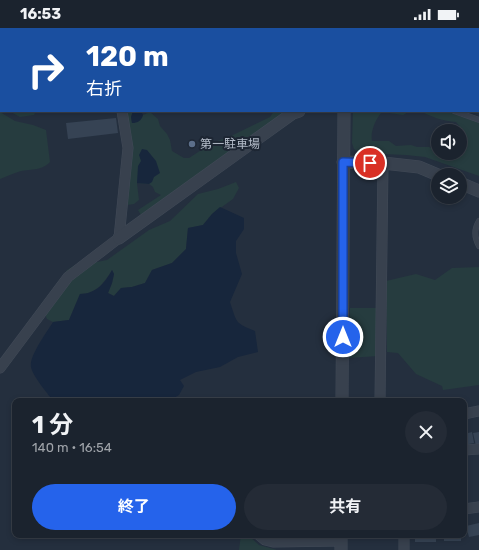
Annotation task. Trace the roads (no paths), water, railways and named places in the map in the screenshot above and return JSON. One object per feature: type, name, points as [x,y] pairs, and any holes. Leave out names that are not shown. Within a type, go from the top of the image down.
[{"type":"street","points":[[119,238],[128,148],[122,112]]},
{"type":"street","points":[[0,368],[68,277],[119,238],[293,113],[296,112]]},
{"type":"street","points":[[342,398],[344,112]]},
{"type":"street","points":[[343,162],[382,163],[418,167],[431,172]]},
{"type":"street","points":[[380,398],[382,163]]},
{"type":"street","points":[[467,187],[479,191]]},
{"type":"street","points":[[467,413],[479,410]]},
{"type":"street","points":[[467,450],[479,449]]},
{"type":"street","points":[[467,509],[479,507]]},
{"type":"street","points":[[263,538],[273,542],[341,542]]},
{"type":"street","points":[[404,538],[404,550]]},
{"type":"lane","points":[[457,112],[479,120]]},
{"type":"lane","points":[[479,221],[475,233],[475,239],[479,246]]},
{"type":"water","points":[[133,112],[142,112],[143,115],[136,123],[132,123],[131,117]]},
{"type":"water","points":[[142,149],[147,150],[156,161],[160,173],[154,177],[152,182],[149,184],[137,183],[138,166],[141,161],[139,155]]},
{"type":"water","points":[[220,207],[244,218],[244,229],[236,241],[236,253],[242,274],[230,302],[234,314],[240,324],[255,331],[258,352],[238,357],[220,367],[196,372],[180,380],[184,386],[179,395],[174,398],[51,398],[32,371],[31,362],[53,322],[69,320],[80,294],[86,294],[99,287],[112,270],[114,274],[108,293],[114,296],[121,288],[132,287],[145,283],[152,270],[172,263],[186,249],[188,228],[203,225]]},
{"type":"place","name":"第一駐車場","points":[[192,144]]}]
